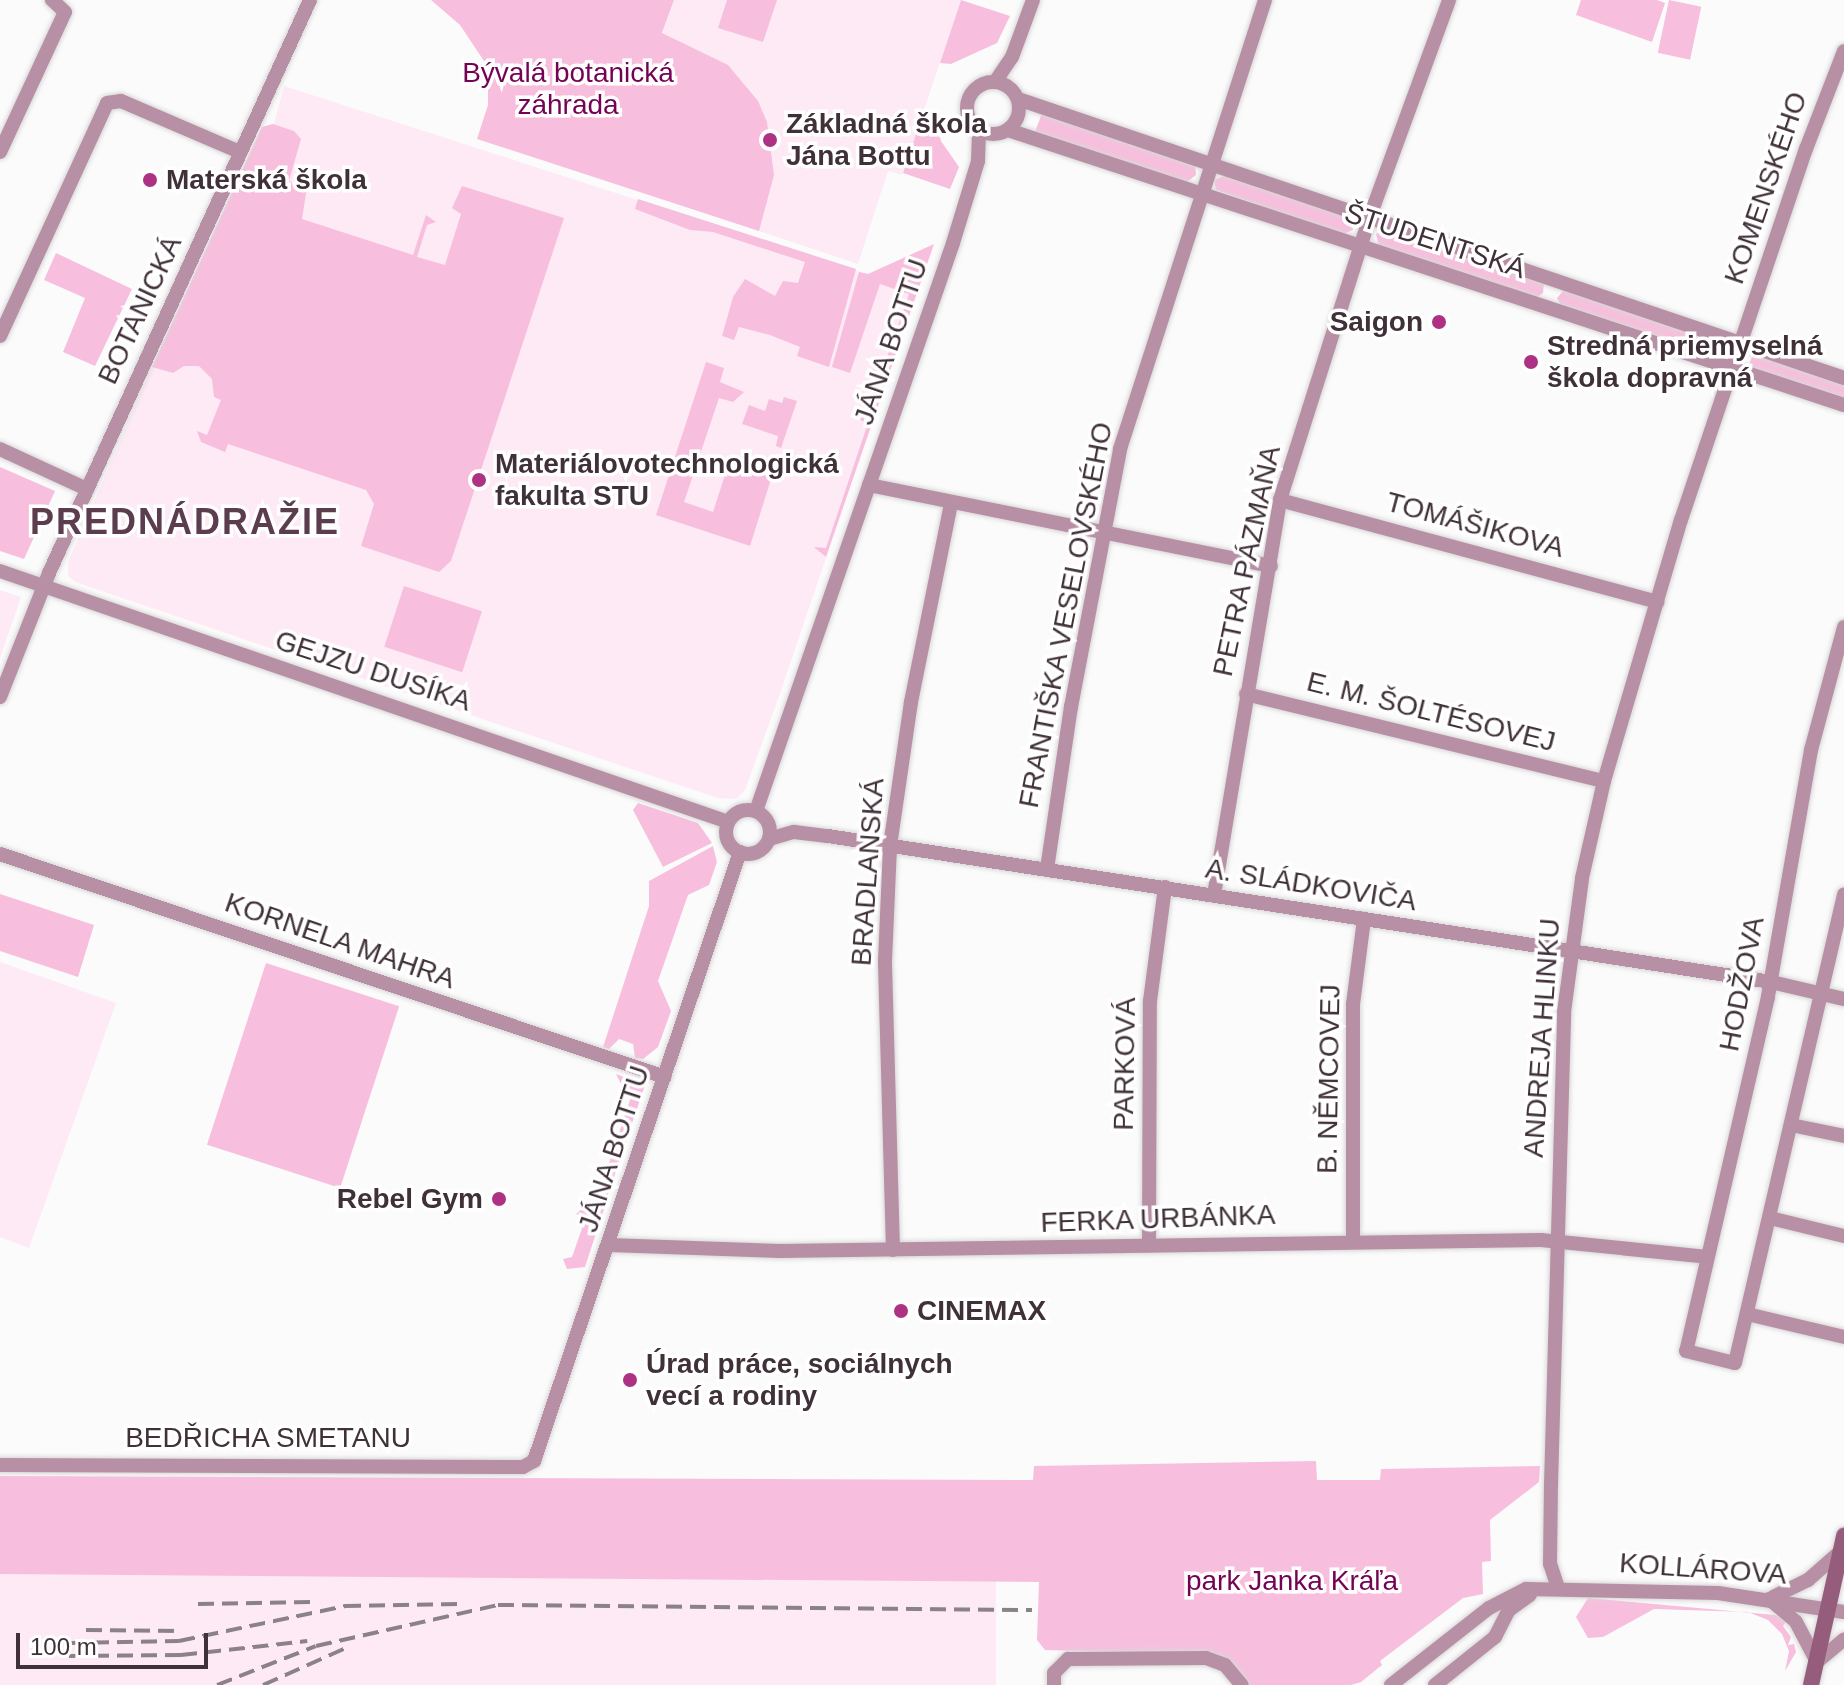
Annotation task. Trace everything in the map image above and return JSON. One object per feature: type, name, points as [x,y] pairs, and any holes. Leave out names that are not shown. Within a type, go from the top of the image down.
[{"type":"street","points":[[0,152],[5,126],[65,12],[52,0]]},
{"type":"street","name":"BOTANICKÁ","points":[[0,697],[87,489],[310,0]]},
{"type":"street","name":"JÁNA BOTTU","points":[[756,811],[978,161],[979,129],[970,119],[968,101],[977,88],[995,82],[1012,57],[1033,0]]},
{"type":"street","name":"FRANTIŠKA VESELOVSKÉHO","points":[[1047,869],[1102,534],[1120,449],[1176,264],[1265,0]]},
{"type":"street","name":"PETRA PÁZMAŇA","points":[[1214,895],[1264,579],[1271,566],[1269,552],[1280,500],[1369,219],[1449,0]]},
{"type":"street","name":"KOMENSKÉHO","points":[[1732,367],[1844,51]]},
{"type":"street","name":"JÁNA BOTTU","points":[[978,161],[1018,116],[1012,57]]},
{"type":"street","points":[[995,82],[1015,94]]},
{"type":"street","name":"ŠTUDENTSKÁ","points":[[1015,94],[1209,165],[1844,378]]},
{"type":"street","points":[[0,336],[107,103],[121,101],[240,152]]},
{"type":"street","points":[[979,129],[1002,132]]},
{"type":"street","name":"ŠTUDENTSKÁ","points":[[1002,132],[1201,189],[1844,405]]},
{"type":"street","name":"ANDREJA HLINKU","points":[[1558,1588],[1550,1564],[1568,954],[1604,781],[1732,367]]},
{"type":"street","points":[[0,449],[87,489]]},
{"type":"street","points":[[869,485],[951,504],[1271,566]]},
{"type":"street","name":"TOMÁŠIKOVA","points":[[1280,500],[1657,602]]},
{"type":"street","name":"BRADLANSKÁ","points":[[893,1250],[885,961],[890,846],[911,702],[951,504]]},
{"type":"street","name":"GEJZU DUSÍKA","points":[[0,571],[728,822]]},
{"type":"street","name":"HODŽOVA","points":[[1747,1314],[1735,1363],[1686,1351],[1771,982],[1811,750],[1844,627]]},
{"type":"street","name":"E. M. ŠOLTÉSOVEJ","points":[[1246,694],[1604,781]]},
{"type":"street","points":[[756,811],[767,822],[769,839],[756,852],[740,852],[727,839],[728,822],[739,812],[756,811]]},
{"type":"street","name":"A. SLÁDKOVIČA","points":[[769,839],[802,832],[1165,887],[1568,954],[1771,982],[1844,999]]},
{"type":"street","name":"JÁNA BOTTU","points":[[534,1461],[740,852]]},
{"type":"street","name":"KORNELA MAHRA","points":[[0,854],[665,1077]]},
{"type":"street","name":"PARKOVÁ","points":[[1149,1243],[1150,1001],[1165,887]]},
{"type":"street","points":[[1844,895],[1840,928],[1821,995],[1747,1314],[1844,1337]]},
{"type":"street","name":"B. NĚMCOVEJ","points":[[1353,1241],[1353,1004],[1364,919]]},
{"type":"street","points":[[1791,1125],[1844,1136]]},
{"type":"street","points":[[1770,1218],[1844,1236]]},
{"type":"street","name":"FERKA URBÁNKA","points":[[609,1245],[893,1250],[1149,1243],[1558,1240],[1707,1257]]},
{"type":"street","name":"BEDŘICHA SMETANU","points":[[0,1465],[523,1467],[534,1461]]},
{"type":"street","points":[[1817,1662],[1796,1622],[1769,1598],[1808,1580],[1843,1548]]},
{"type":"street","points":[[1811,1685],[1837,1611],[1843,1548]]},
{"type":"street","points":[[1391,1685],[1507,1596],[1526,1589],[1558,1588]]},
{"type":"street","points":[[1435,1685],[1495,1637],[1521,1599],[1558,1588]]},
{"type":"street","name":"KOLLÁROVA","points":[[1558,1588],[1769,1598],[1837,1611]]},
{"type":"street","points":[[1817,1662],[1844,1639]]},
{"type":"street","points":[[1054,1685],[1054,1673],[1068,1659],[1206,1658],[1225,1665],[1242,1685]]},
{"type":"shaded area","name":"Základná škola Jána Bottu","points":[[674,0],[961,0],[902,175],[888,171],[858,264],[612,182]]},
{"type":"shaded area","name":"Materiálovotechnologická fakulta STU","points":[[284,86],[917,290],[778,699],[745,790],[736,799],[718,798],[328,667],[325,658],[302,651],[297,657],[75,582],[68,575],[68,562],[152,367],[262,127],[274,124]]},
{"type":"shaded area","points":[[0,590],[21,597],[0,658]]},
{"type":"shaded area","points":[[0,962],[116,1003],[29,1248],[0,1237]]},
{"type":"shaded area","points":[[0,1574],[996,1574],[996,1685],[0,1685]]},
{"type":"green space","name":"Bývalá botanická záhrada","points":[[431,0],[674,0],[662,33],[728,65],[758,101],[767,122],[774,175],[759,231],[477,139],[488,105],[488,67],[460,25]]},
{"type":"green space","points":[[727,0],[777,0],[763,42],[718,28]]},
{"type":"green space","points":[[961,0],[1010,16],[997,43],[951,64],[940,63]]},
{"type":"green space","points":[[1581,0],[1657,0],[1665,3],[1652,42],[1576,15]]},
{"type":"green space","points":[[1669,0],[1701,7],[1690,60],[1658,53]]},
{"type":"green space","points":[[924,110],[933,115],[941,141],[959,167],[950,189],[903,173]]},
{"type":"green space","points":[[1042,113],[1195,164],[1196,175],[1187,182],[1035,132]]},
{"type":"green space","points":[[273,124],[294,131],[301,139],[289,181],[307,187],[302,219],[413,255],[426,215],[436,222],[427,225],[417,257],[445,265],[461,214],[452,208],[462,186],[564,218],[451,561],[439,572],[361,546],[374,504],[366,490],[228,444],[225,452],[201,442],[197,431],[207,435],[221,400],[214,397],[212,379],[199,366],[184,366],[173,373],[152,367],[262,127]]},
{"type":"green space","points":[[1226,175],[1352,219],[1353,230],[1343,234],[1216,190],[1214,180]]},
{"type":"green space","points":[[638,199],[856,269],[829,367],[797,356],[800,347],[770,335],[739,327],[734,340],[722,336],[733,297],[745,279],[775,296],[783,281],[798,283],[805,262],[713,232],[690,230],[635,209]]},
{"type":"green space","points":[[1382,229],[1544,284],[1543,293],[1536,298],[1379,246],[1376,234]]},
{"type":"green space","points":[[934,244],[888,377],[871,376],[873,369],[882,372],[909,294],[880,284],[850,373],[832,367],[859,272],[868,274]]},
{"type":"green space","points":[[56,253],[132,289],[95,366],[63,352],[85,298],[44,280]]},
{"type":"green space","points":[[1565,289],[1722,343],[1724,352],[1718,358],[1561,306],[1557,298]]},
{"type":"green space","points":[[1753,354],[1844,383],[1844,401],[1748,367]]},
{"type":"green space","points":[[706,362],[724,368],[720,382],[744,392],[733,402],[719,398],[684,502],[713,512],[731,456],[767,469],[772,459],[777,460],[750,546],[656,515]]},
{"type":"green space","points":[[784,397],[797,401],[781,448],[776,446],[778,436],[742,424],[749,405],[765,411],[769,399],[782,403]]},
{"type":"green space","points":[[868,402],[879,403],[826,557],[814,547],[826,548],[868,423],[860,420]]},
{"type":"green space","points":[[0,467],[55,491],[24,559],[0,551]]},
{"type":"green space","points":[[404,586],[482,611],[462,672],[384,647]]},
{"type":"green space","points":[[638,803],[698,823],[712,843],[663,867],[633,810]]},
{"type":"green space","points":[[713,846],[717,862],[709,885],[688,895],[658,981],[671,1011],[658,1047],[643,1059],[635,1058],[633,1044],[619,1039],[609,1049],[603,1047],[649,906],[649,881]]},
{"type":"green space","points":[[0,894],[94,925],[78,977],[0,951]]},
{"type":"green space","points":[[266,963],[399,1006],[340,1188],[207,1145]]},
{"type":"green space","points":[[616,1074],[645,1085],[605,1203],[589,1198],[598,1196],[633,1091],[625,1092]]},
{"type":"green space","points":[[587,1204],[604,1209],[585,1267],[567,1269],[563,1259],[572,1257],[586,1217],[576,1214]]},
{"type":"green space","name":"park Janka Kráľa","points":[[1316,1461],[1317,1480],[1380,1480],[1381,1469],[1540,1466],[1539,1482],[1490,1520],[1491,1561],[1482,1562],[1483,1594],[1463,1598],[1380,1661],[1382,1665],[1361,1682],[1351,1685],[1249,1685],[1225,1661],[1209,1654],[1045,1650],[1037,1640],[1039,1582],[0,1574],[0,1476],[1033,1480],[1034,1466]]},
{"type":"green space","points":[[1588,1598],[1739,1612],[1654,1609],[1603,1637],[1588,1638],[1576,1617]]},
{"type":"green space","points":[[1750,1613],[1775,1615],[1786,1621],[1783,1626],[1791,1637],[1788,1645],[1794,1644],[1796,1652],[1785,1671],[1789,1651],[1782,1634],[1768,1620]]},
{"type":"railway","points":[[198,1604],[311,1602]]},
{"type":"railway","points":[[69,1643],[179,1641],[345,1606],[459,1604]]},
{"type":"railway","points":[[217,1685],[316,1646],[498,1605],[1032,1610]]},
{"type":"railway","points":[[86,1630],[181,1631]]},
{"type":"railway","points":[[69,1656],[181,1655],[307,1641]]},
{"type":"railway","points":[[263,1685],[350,1646]]},
{"type":"place","name":"Základná škola Jána Bottu","points":[[770,140]]},
{"type":"place","name":"Materská škola","points":[[150,180]]},
{"type":"place","name":"Saigon","points":[[1439,322]]},
{"type":"place","name":"Stredná priemyselná škola dopravná","points":[[1531,362]]},
{"type":"place","name":"Materiálovotechnologická fakulta STU","points":[[479,480]]},
{"type":"place","name":"Rebel Gym","points":[[499,1199]]},
{"type":"place","name":"CINEMAX","points":[[901,1311]]},
{"type":"place","name":"Úrad práce, sociálnych vecí a rodiny","points":[[630,1380]]},
{"type":"district","name":"PREDNÁDRAŽIE","points":[[185,522]]}]
